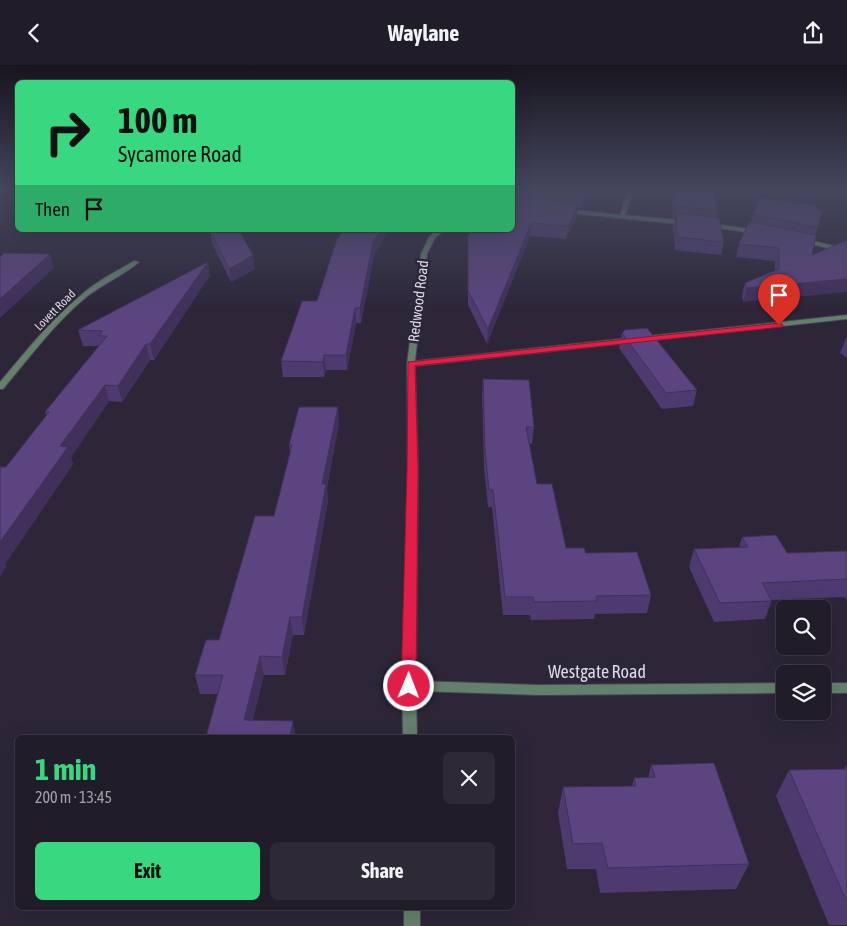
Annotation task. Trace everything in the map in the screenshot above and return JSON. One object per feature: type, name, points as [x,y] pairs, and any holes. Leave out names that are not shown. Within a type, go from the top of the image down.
[{"type":"street","points":[[743,230],[763,233]]},
{"type":"street","name":"Redwood Road","points":[[410,735],[409,686],[413,469],[411,364],[424,253],[432,237],[438,232]]},
{"type":"street","points":[[798,240],[847,251]]},
{"type":"street","name":"Lovett Road","points":[[0,387],[50,329],[81,299],[112,276],[136,262]]},
{"type":"street","points":[[411,364],[847,317]]},
{"type":"street","name":"Westgate Road","points":[[409,686],[539,690],[776,688]]},
{"type":"street","points":[[831,688],[847,688]]},
{"type":"street","points":[[412,910],[412,926]]},
{"type":"building","points":[[528,230],[488,329],[468,291],[468,236],[472,232]]},
{"type":"building","points":[[677,230],[722,230],[724,242],[677,237]]},
{"type":"building","points":[[745,230],[793,230],[816,235],[812,255],[847,241],[847,279],[747,288],[745,283],[779,269],[779,248],[739,244]]},
{"type":"building","points":[[211,232],[240,232],[253,255],[229,269]]},
{"type":"building","points":[[342,232],[380,232],[373,242],[360,308],[355,308],[346,355],[324,355],[323,362],[281,361],[302,301],[317,301],[337,239]]},
{"type":"building","points":[[4,253],[50,254],[0,299],[0,257]]},
{"type":"building","points":[[208,262],[150,344],[146,344],[118,386],[105,385],[60,446],[68,447],[0,542],[0,467],[6,467],[49,412],[45,412],[107,336],[99,336],[103,331],[78,330]]},
{"type":"building","points":[[647,328],[697,390],[666,393],[622,333],[625,330]]},
{"type":"building","points":[[483,379],[529,380],[534,427],[526,427],[537,484],[552,484],[566,548],[584,548],[586,553],[637,552],[651,595],[596,596],[597,601],[534,602],[533,597],[505,597],[493,490],[489,490],[485,450]]},
{"type":"building","points":[[299,407],[338,407],[322,484],[326,484],[302,617],[290,617],[282,657],[260,656],[244,720],[293,721],[290,735],[207,735],[223,675],[195,675],[206,640],[219,640],[255,516],[274,516],[292,445],[289,445]]},
{"type":"building","points":[[776,535],[787,553],[847,551],[847,579],[762,583],[772,601],[720,603],[694,549],[748,547],[742,537]]},
{"type":"building","points":[[714,763],[749,864],[608,868],[602,843],[573,844],[563,787],[636,786],[634,778],[655,777],[651,765]]},
{"type":"building","points":[[847,769],[847,900],[846,900],[789,770]]},
{"type":"route","points":[[409,686],[413,469],[411,364],[779,325]]}]
